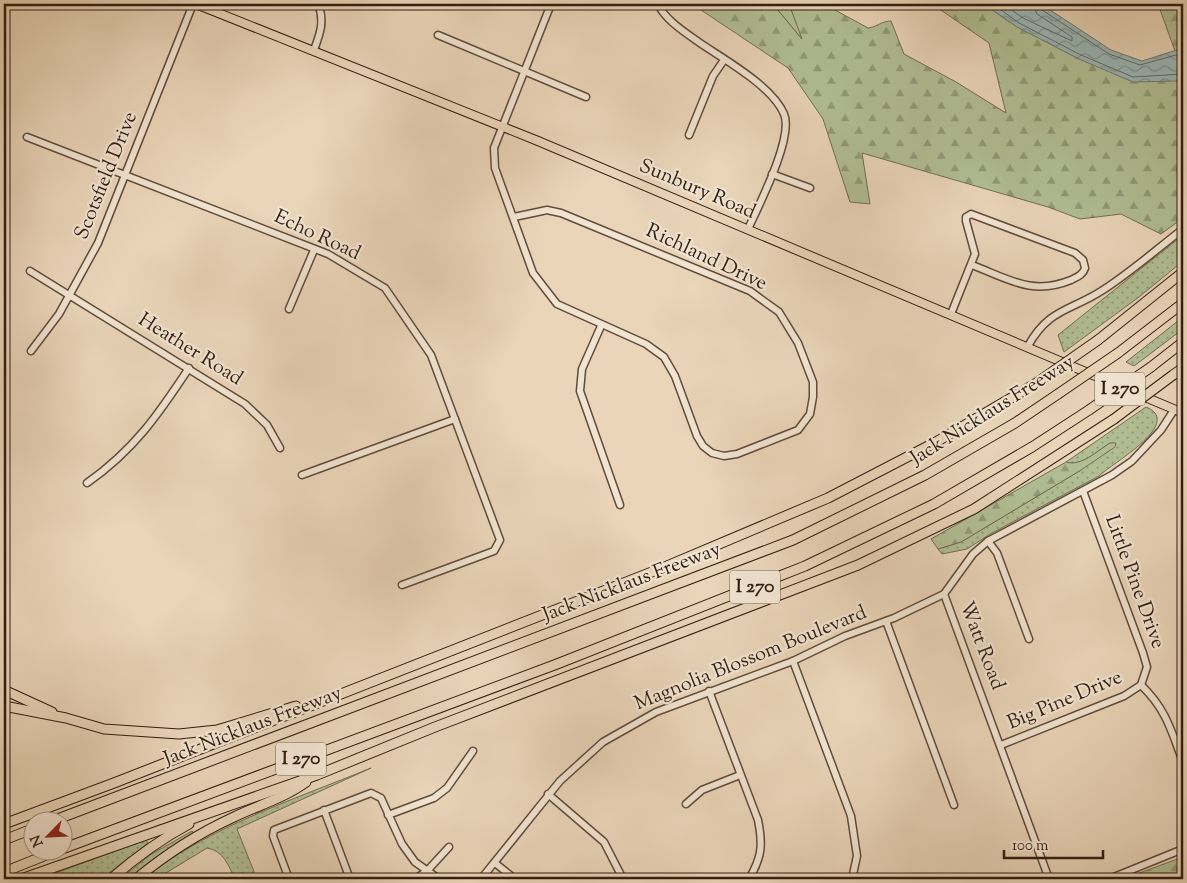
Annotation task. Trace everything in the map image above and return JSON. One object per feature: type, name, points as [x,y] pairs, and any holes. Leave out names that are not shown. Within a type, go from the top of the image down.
[{"type":"highway","points":[[4,824],[114,783],[667,566],[828,498],[936,442],[1035,384],[1098,340],[1183,272]]},
{"type":"highway","name":"Jack Nicklaus Freeway","points":[[72,814],[786,543],[838,520],[925,475],[1015,423],[1118,353],[1183,303]]},
{"type":"highway","name":"I 270","points":[[72,845],[557,664],[805,566],[934,504],[1032,447],[1089,410],[1183,342]]},
{"type":"highway","points":[[22,879],[317,775],[435,727],[858,566],[974,509],[1061,455],[1183,368]]},
{"type":"highway","points":[[4,706],[66,718],[104,729],[179,734],[217,730],[257,719],[412,666]]},
{"type":"highway","points":[[4,690],[66,718]]},
{"type":"highway","points":[[136,879],[194,838],[233,817],[287,795],[317,775]]},
{"type":"highway","points":[[111,879],[133,860],[173,833],[223,807]]},
{"type":"highway","points":[[4,840],[22,833]]},
{"type":"highway","points":[[4,872],[34,860]]},
{"type":"main road","name":"Sunbury Road","points":[[195,4],[314,50],[502,127],[1028,346],[1183,413]]},
{"type":"street","name":"Scotsfield Drive","points":[[31,351],[69,296],[98,244],[195,4]]},
{"type":"street","points":[[314,50],[322,29],[321,12],[318,4]]},
{"type":"street","points":[[551,4],[494,148],[495,168],[533,274],[557,304],[601,326],[582,369],[580,391],[620,505]]},
{"type":"street","points":[[658,4],[682,30],[772,95],[784,114],[785,134],[772,174],[748,229]]},
{"type":"street","points":[[438,35],[586,97]]},
{"type":"street","points":[[689,135],[713,76],[724,60]]},
{"type":"street","name":"Echo Road","points":[[27,136],[328,254],[385,288],[431,355],[498,533],[498,546],[488,554],[402,585]]},
{"type":"street","points":[[772,174],[810,188]]},
{"type":"street","name":"Richland Drive","points":[[514,217],[547,210],[561,213],[750,291],[779,312],[798,343],[813,382],[810,414],[798,430],[789,435],[737,454],[724,456],[712,454],[703,446],[697,436],[675,376],[664,357],[646,344],[601,326]]},
{"type":"street","points":[[950,314],[975,254],[974,244],[966,221],[966,217],[971,214],[1074,253],[1083,260],[1085,268],[1081,275],[1074,279],[1034,288],[972,265]]},
{"type":"street","points":[[1028,346],[1034,335],[1051,316],[1104,290],[1183,229]]},
{"type":"street","points":[[289,309],[314,250]]},
{"type":"street","name":"Heather Road","points":[[30,271],[245,404],[267,425],[280,448]]},
{"type":"street","points":[[87,484],[126,452],[150,425],[189,368]]},
{"type":"street","name":"Watt Road","points":[[1049,879],[944,594],[973,554],[988,541],[1083,491],[1132,460],[1162,430],[1174,410]]},
{"type":"street","points":[[302,475],[455,419]]},
{"type":"street","name":"Little Pine Drive","points":[[1083,491],[1143,653],[1147,667],[1140,685]]},
{"type":"street","points":[[988,541],[996,553],[1029,639]]},
{"type":"street","name":"Magnolia Blossom Boulevard","points":[[481,879],[548,794],[585,756],[603,742],[656,712],[793,662],[845,636],[886,621],[944,594]]},
{"type":"street","points":[[886,621],[954,805]]},
{"type":"street","points":[[793,662],[851,816],[858,856],[852,879]]},
{"type":"street","points":[[1140,685],[1157,700],[1168,720],[1183,762]]},
{"type":"street","name":"Big Pine Drive","points":[[1001,745],[1124,696],[1140,685]]},
{"type":"street","points":[[709,692],[762,838],[761,857],[749,879]]},
{"type":"street","points":[[388,815],[434,798],[446,788],[474,751]]},
{"type":"street","points":[[686,804],[702,790],[740,775]]},
{"type":"street","points":[[289,879],[273,836],[274,830],[371,793],[381,798],[402,844],[415,862],[439,879]]},
{"type":"street","points":[[548,794],[604,842],[622,879]]},
{"type":"street","points":[[324,810],[350,879]]},
{"type":"street","points":[[414,879],[427,871],[449,847]]},
{"type":"street","points":[[1109,879],[1183,849]]},
{"type":"street","points":[[495,863],[515,879]]},
{"type":"green space","points":[[692,4],[773,4],[801,38],[789,4],[824,4],[868,28],[891,21],[904,54],[956,82],[1006,113],[989,43],[932,4],[984,4],[1008,21],[1079,59],[1177,81],[1183,78],[1183,218],[1161,234],[1121,214],[1080,219],[1048,207],[862,153],[870,204],[850,202],[823,119],[788,68]]},
{"type":"green space","points":[[773,4],[789,4],[802,39]]},
{"type":"green space","points":[[1158,4],[1183,4],[1183,48],[1175,51]]},
{"type":"green space","points":[[1183,235],[1183,261],[1139,297],[1064,352],[1058,335]]},
{"type":"green space","points":[[1183,317],[1183,329],[1134,366],[1126,362]]},
{"type":"green space","points":[[1146,407],[1156,414],[1157,423],[1151,433],[1142,443],[1099,476],[990,534],[967,549],[942,554],[938,549],[961,542],[1081,470],[1110,443],[1083,460],[1072,463],[1066,462]]},
{"type":"green space","points":[[1110,443],[1116,443],[1115,447],[1081,470],[961,542],[938,549],[931,539],[1066,462],[1072,463],[1083,460]]},
{"type":"green space","points":[[371,768],[237,829],[257,879],[235,879],[228,864],[221,855],[207,848],[156,879],[143,879],[169,860],[224,829],[282,803]]},
{"type":"green space","points":[[192,831],[194,833],[129,879],[120,879],[150,855]]},
{"type":"green space","points":[[146,840],[148,843],[101,879],[39,879]]},
{"type":"green space","points":[[1183,857],[1183,878],[1168,876],[1155,879],[1123,879]]},
{"type":"water","points":[[984,4],[1041,4],[1111,50],[1142,61],[1183,48],[1183,78],[1177,81],[1133,82],[1079,59],[1017,27]]}]
